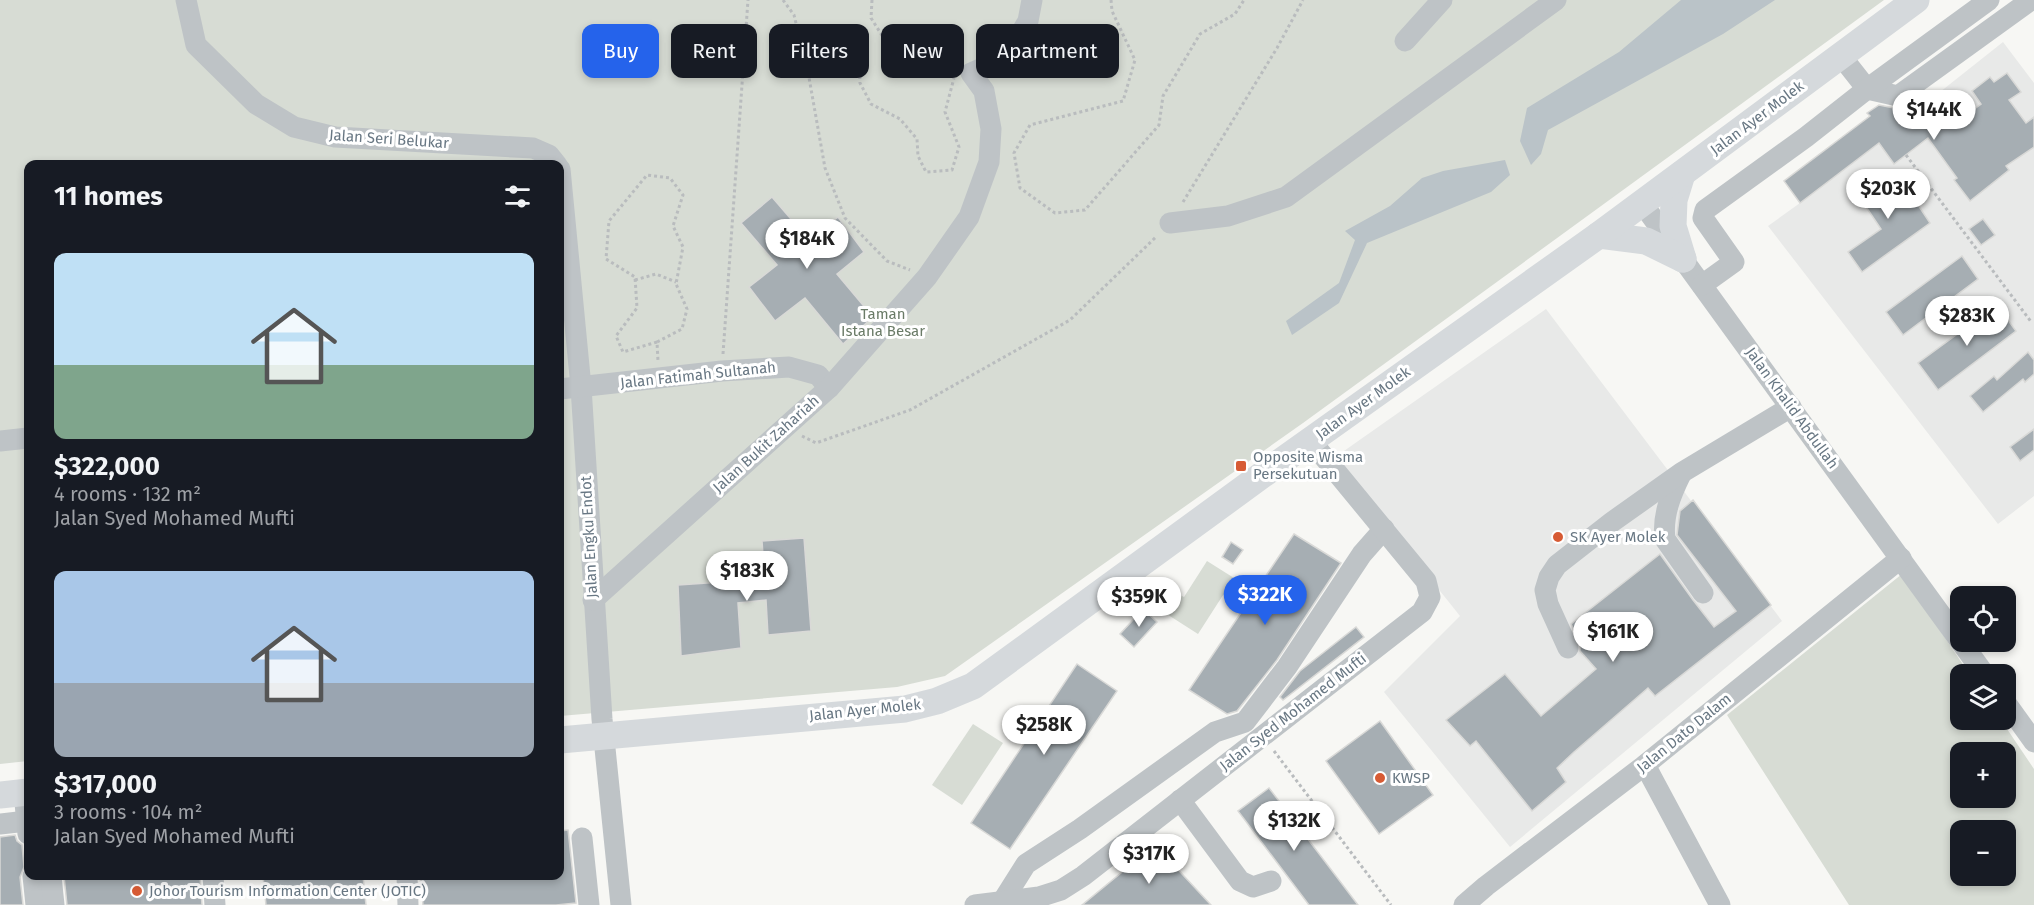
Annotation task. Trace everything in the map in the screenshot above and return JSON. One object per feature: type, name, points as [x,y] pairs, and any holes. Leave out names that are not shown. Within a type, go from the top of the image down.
[{"type":"main road","name":"Jalan Ayer Molek","points":[[564,740],[905,709],[946,698],[973,686],[1310,440],[1599,235],[1916,0]]},
{"type":"main road","points":[[1682,174],[1674,200],[1673,226],[1683,259]]},
{"type":"main road","points":[[1599,235],[1646,241],[1683,259]]},
{"type":"street","name":"Jalan Seri Belukar","points":[[186,0],[196,45],[256,104],[294,127],[335,137],[533,148],[551,160]]},
{"type":"street","points":[[964,72],[1007,57],[1028,21],[1032,0]]},
{"type":"street","points":[[1406,41],[1442,0]]},
{"type":"street","points":[[1170,223],[1228,216],[1286,197],[1556,0]]},
{"type":"street","points":[[1702,285],[1734,262],[1703,218],[1705,210],[1989,0]]},
{"type":"street","points":[[1841,56],[1867,89],[1898,96],[2008,6],[2031,0]]},
{"type":"street","name":"Jalan Bukit Zahariah","points":[[593,600],[829,388],[927,277],[969,217],[989,162],[991,129],[984,91],[964,72]]},
{"type":"street","name":"Jalan Khalid Abdullah","points":[[1642,203],[1950,626]]},
{"type":"street","name":"Jalan Engku Endot","points":[[564,241],[581,387],[603,736],[621,905]]},
{"type":"street","name":"Jalan Fatimah Sultanah","points":[[564,389],[722,370],[789,367],[818,375],[829,388]]},
{"type":"street","points":[[1568,648],[1548,604],[1545,590],[1549,577],[1557,565],[1682,473],[1791,407]]},
{"type":"street","points":[[0,441],[24,438]]},
{"type":"street","name":"Jalan Syed Mohamed Mufti","points":[[975,905],[1039,901],[1083,876],[1422,612],[1430,597],[1426,581],[1310,440]]},
{"type":"street","points":[[1682,473],[1673,490],[1668,508],[1664,530],[1665,539],[1703,593]]},
{"type":"street","points":[[1002,902],[1026,864],[1080,829],[1215,732],[1245,722],[1287,667],[1362,554],[1384,529]]},
{"type":"street","name":"Jalan Dato Dalam","points":[[1464,905],[1645,765],[1901,558]]},
{"type":"street","points":[[2016,717],[2034,742]]},
{"type":"street","points":[[1645,765],[1720,905]]},
{"type":"street","points":[[1180,800],[1240,881],[1253,887],[1271,881]]},
{"type":"street","points":[[0,813],[22,808]]},
{"type":"street","points":[[0,824],[22,808]]},
{"type":"street","points":[[582,838],[589,905]]},
{"type":"street","points":[[33,880],[36,905]]},
{"type":"street","points":[[51,880],[54,905]]},
{"type":"street","points":[[213,880],[215,905]]},
{"type":"street","points":[[406,880],[408,905]]},
{"type":"path","points":[[722,370],[748,0]]},
{"type":"path","points":[[783,0],[794,15],[808,72],[825,168],[845,218],[887,261],[927,277]]},
{"type":"path","points":[[872,0],[872,18],[881,33]]},
{"type":"path","points":[[1111,0],[1112,11],[1135,60],[1123,101],[1030,125],[1014,153],[1020,188],[1055,213],[1085,210],[1160,125],[1163,96],[1200,33],[1235,14],[1244,0]]},
{"type":"path","points":[[785,427],[816,443],[910,410],[1070,320],[1170,223],[1277,48],[1302,0]]},
{"type":"path","points":[[860,78],[871,104],[900,119],[917,139],[918,156],[926,172],[952,170],[959,147],[945,112],[961,78]]},
{"type":"path","points":[[1906,155],[2032,323]]},
{"type":"path","points":[[647,175],[670,178],[683,195],[673,226],[684,247],[676,282],[687,309],[681,329],[657,342],[623,352],[616,336],[637,308],[635,277],[606,259],[609,220],[647,175]]},
{"type":"path","points":[[635,280],[656,274],[676,282]]},
{"type":"path","points":[[657,342],[660,378]]},
{"type":"path","points":[[1263,735],[1391,905]]},
{"type":"shaded area","points":[[1681,0],[1775,0],[1723,34],[1548,130],[1541,154],[1531,165],[1520,141],[1527,108],[1619,52]]},
{"type":"shaded area","points":[[2003,42],[2034,83],[2034,496],[1998,524],[1768,226]]},
{"type":"shaded area","points":[[1505,160],[1510,175],[1491,192],[1367,243],[1339,303],[1292,335],[1286,321],[1339,283],[1355,240],[1345,231],[1390,206],[1422,178],[1443,171]]},
{"type":"shaded area","name":"SK Ayer Molek","points":[[1546,309],[1782,621],[1510,847],[1384,692],[1460,616],[1334,458]]},
{"type":"green space","name":"Taman Istana Besar","points":[[0,0],[1884,0],[1303,423],[945,676],[897,687],[564,716],[564,160],[24,160],[24,761],[0,764]]},
{"type":"green space","points":[[1207,561],[1234,578],[1198,634],[1162,611],[1174,592],[1184,597]]},
{"type":"green space","points":[[1902,574],[1950,645],[1950,652],[1955,652],[1963,664],[1950,664],[1950,730],[2008,730],[2016,742],[1950,742],[1950,808],[2016,808],[2016,742],[2034,769],[2034,905],[1849,905],[1727,715]]},
{"type":"green space","points":[[973,724],[1003,743],[962,805],[932,785]]},
{"type":"building","points":[[2007,73],[2021,92],[2009,100],[2026,123],[2034,117],[2034,147],[2006,166],[2009,170],[1970,201],[1954,180],[1957,178],[1928,138],[1894,164],[1879,143],[1800,203],[1784,181],[1870,116],[1867,113],[1879,105],[1894,108],[1897,112],[1903,107],[1909,116],[1932,99],[1951,126],[1981,104],[1972,91],[1990,77],[1994,82]]},
{"type":"building","points":[[1895,170],[1930,223],[1862,272],[1848,252],[1881,229],[1858,195]]},
{"type":"building","points":[[772,197],[809,240],[838,217],[864,252],[837,274],[873,317],[843,344],[805,298],[775,321],[749,287],[777,265],[741,223]]},
{"type":"building","points":[[1983,219],[1995,235],[1981,245],[1969,229]]},
{"type":"building","points":[[1962,256],[1978,279],[1903,335],[1886,312]]},
{"type":"building","points":[[1997,305],[2016,331],[1938,390],[1918,363]]},
{"type":"building","points":[[2028,352],[2034,360],[2034,374],[2025,382],[2023,379],[1983,412],[1970,396],[1994,376],[1997,380]]},
{"type":"building","points":[[2034,429],[2034,450],[2020,461],[2010,447]]},
{"type":"building","points":[[1693,500],[1771,605],[1655,696],[1648,688],[1557,768],[1566,782],[1532,811],[1476,741],[1470,746],[1446,720],[1505,674],[1541,716],[1596,669],[1580,651],[1580,643],[1571,624],[1660,554],[1714,627],[1736,611],[1677,535],[1680,511]]},
{"type":"building","points":[[1294,534],[1341,563],[1277,660],[1237,711],[1227,714],[1189,690]]},
{"type":"building","points":[[804,538],[811,631],[768,635],[766,600],[738,603],[741,648],[681,656],[678,585],[737,581],[738,585],[765,583],[762,541]]},
{"type":"building","points":[[1231,542],[1243,550],[1233,564],[1222,557]]},
{"type":"building","points":[[1143,609],[1157,622],[1134,647],[1120,634]]},
{"type":"building","points":[[1356,627],[1364,637],[1283,700],[1280,697],[1300,671]]},
{"type":"building","points":[[1077,664],[1117,691],[1010,849],[971,823]]},
{"type":"building","name":"KWSP","points":[[1380,721],[1433,795],[1379,834],[1326,761]]},
{"type":"building","points":[[1269,788],[1358,905],[1309,905],[1238,811]]},
{"type":"building","points":[[564,830],[568,830],[576,903],[423,905],[420,880],[564,880]]},
{"type":"building","points":[[15,835],[17,841],[22,845],[24,867],[20,877],[23,905],[0,905],[0,837]]},
{"type":"building","points":[[1155,845],[1211,905],[1082,905]]},
{"type":"building","name":"Johor Tourism Information Center (JOTIC)","points":[[64,880],[200,880],[202,905],[67,905]]},
{"type":"building","points":[[263,880],[363,880],[366,905],[266,905]]},
{"type":"place","name":"Opposite Wisma Persekutuan","points":[[1241,466]]},
{"type":"place","name":"SK Ayer Molek","points":[[1558,537]]},
{"type":"place","name":"KWSP","points":[[1380,778]]},
{"type":"place","name":"Johor Tourism Information Center (JOTIC)","points":[[137,891]]}]
